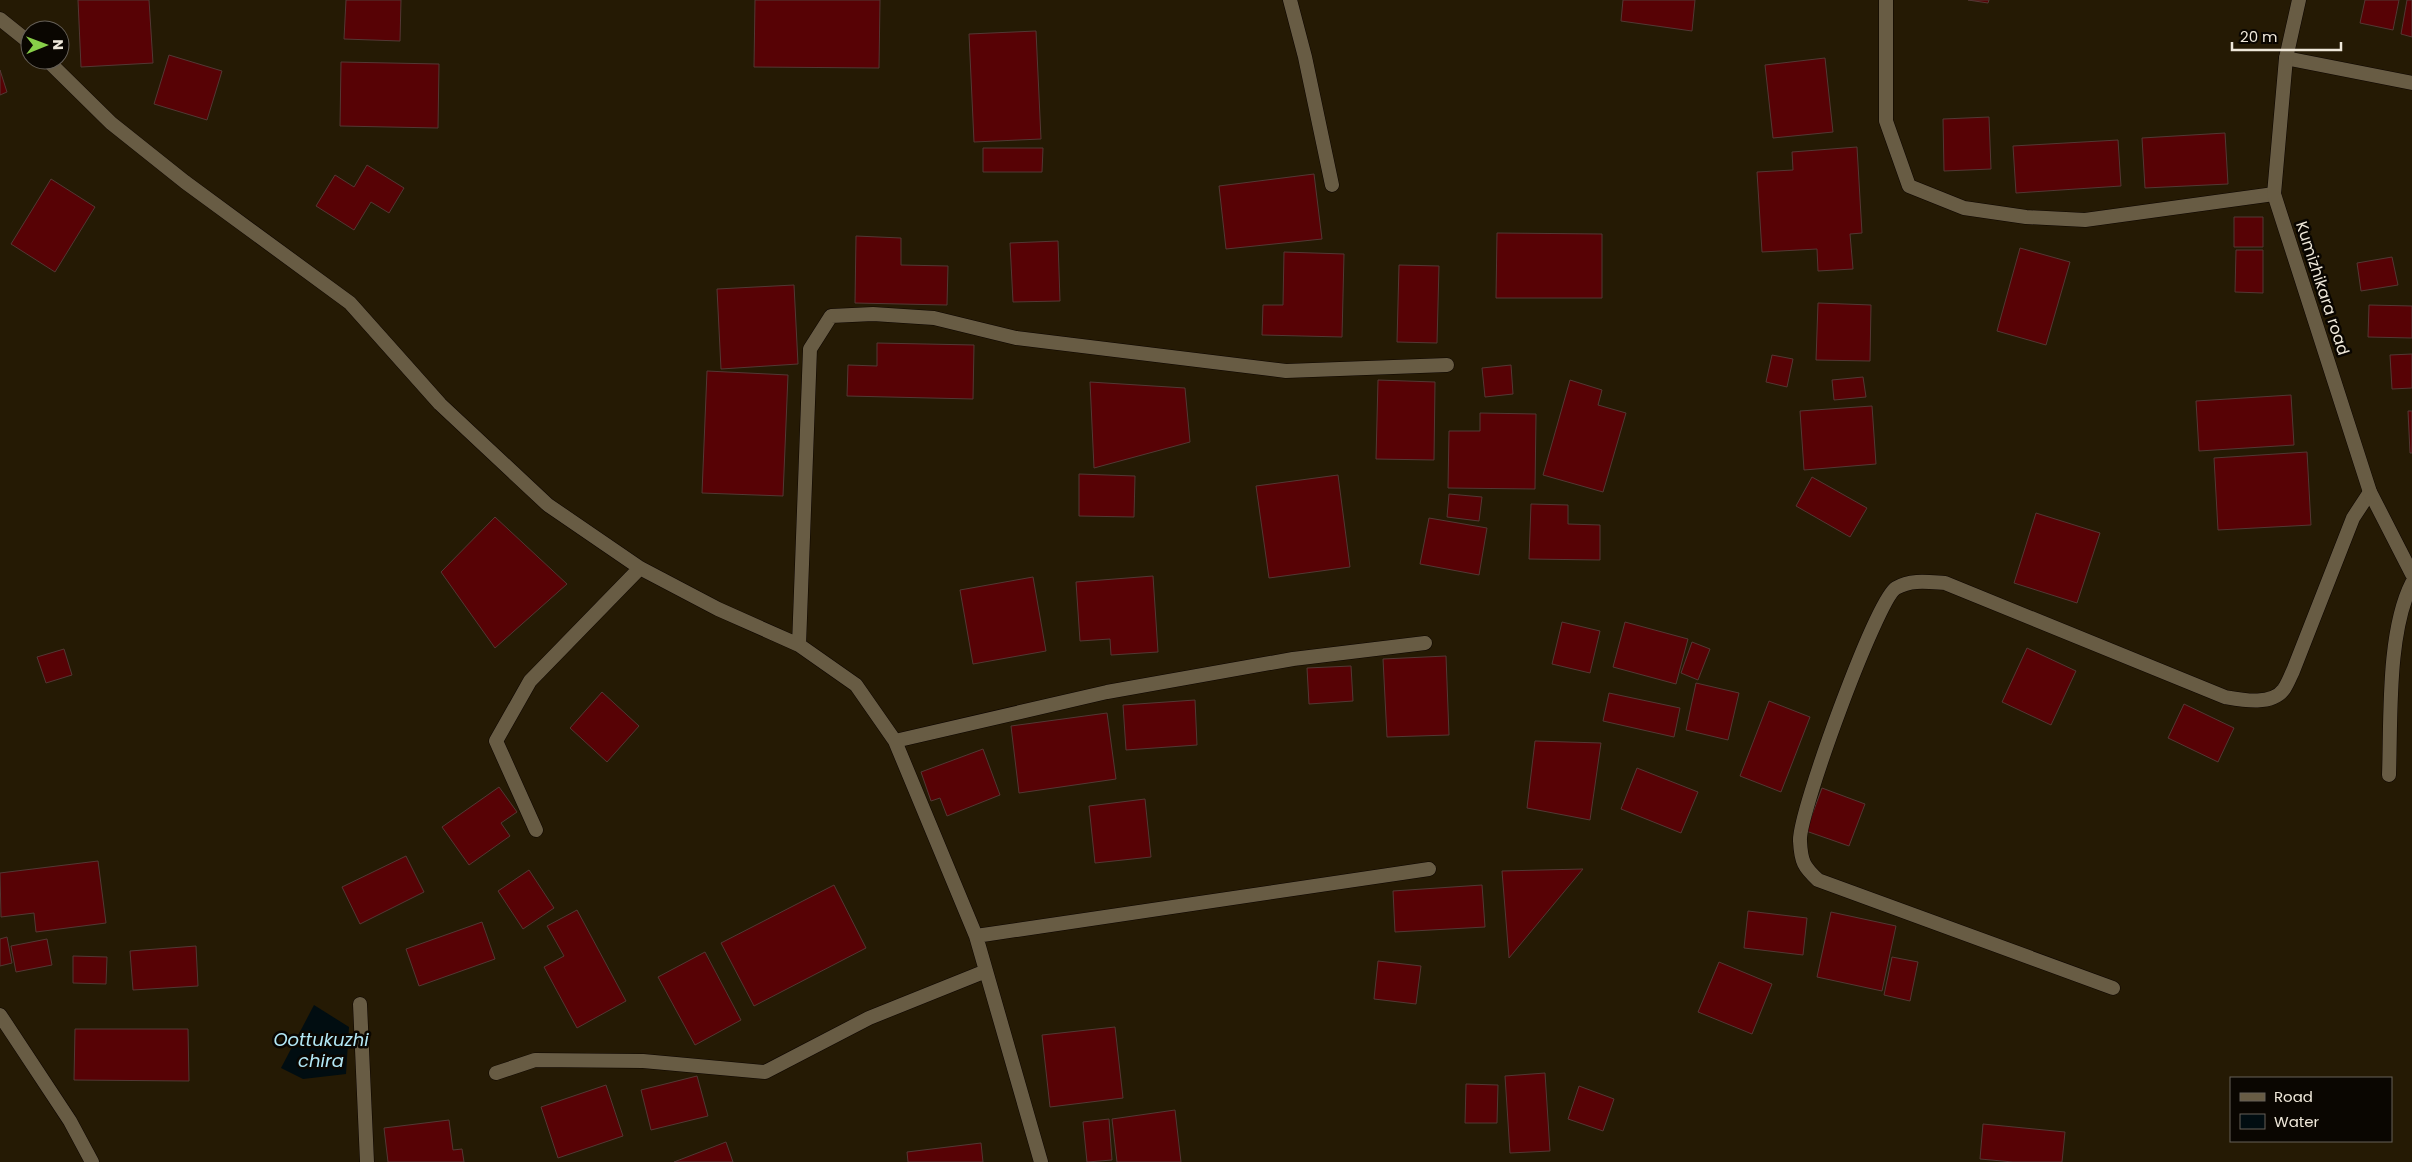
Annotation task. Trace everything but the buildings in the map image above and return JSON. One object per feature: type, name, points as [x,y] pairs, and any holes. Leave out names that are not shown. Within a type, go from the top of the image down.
[{"type":"street","points":[[1290,0],[1305,57],[1332,185]]},
{"type":"street","points":[[1886,0],[1886,121],[1909,186],[1964,208],[2026,217],[2085,220],[2274,194]]},
{"type":"street","name":"Kumizhikara road","points":[[2299,0],[2286,58],[2274,194],[2370,492],[2412,574]]},
{"type":"street","points":[[0,18],[20,35]]},
{"type":"street","points":[[2286,58],[2412,83]]},
{"type":"street","points":[[57,70],[111,123],[185,182],[350,303],[440,404],[548,505],[640,568],[718,609],[799,645],[856,685],[895,740],[976,936],[1041,1162]]},
{"type":"street","points":[[799,645],[810,349],[831,316],[873,314],[934,318],[1016,338],[1286,371],[1447,365]]},
{"type":"street","points":[[2112,988],[1818,880],[1803,866],[1799,840],[1805,810],[1849,688],[1883,604],[1896,588],[1922,581],[1945,583],[2225,697],[2247,701],[2269,699],[2283,690],[2293,671],[2353,518],[2370,492]]},
{"type":"street","points":[[536,830],[496,742],[530,681],[640,568]]},
{"type":"street","points":[[2389,775],[2395,645],[2405,597],[2412,582]]},
{"type":"street","points":[[895,740],[1106,692],[1293,659],[1425,644]]},
{"type":"street","points":[[976,936],[1429,869]]},
{"type":"street","points":[[496,1073],[534,1060],[643,1061],[765,1072],[869,1018],[986,971]]},
{"type":"street","points":[[360,1004],[368,1162]]},
{"type":"street","points":[[0,1015],[70,1121],[92,1162]]},
{"type":"water","name":"Oottukuzhi chira","points":[[314,1005],[349,1027],[346,1074],[303,1079],[281,1068]]}]
